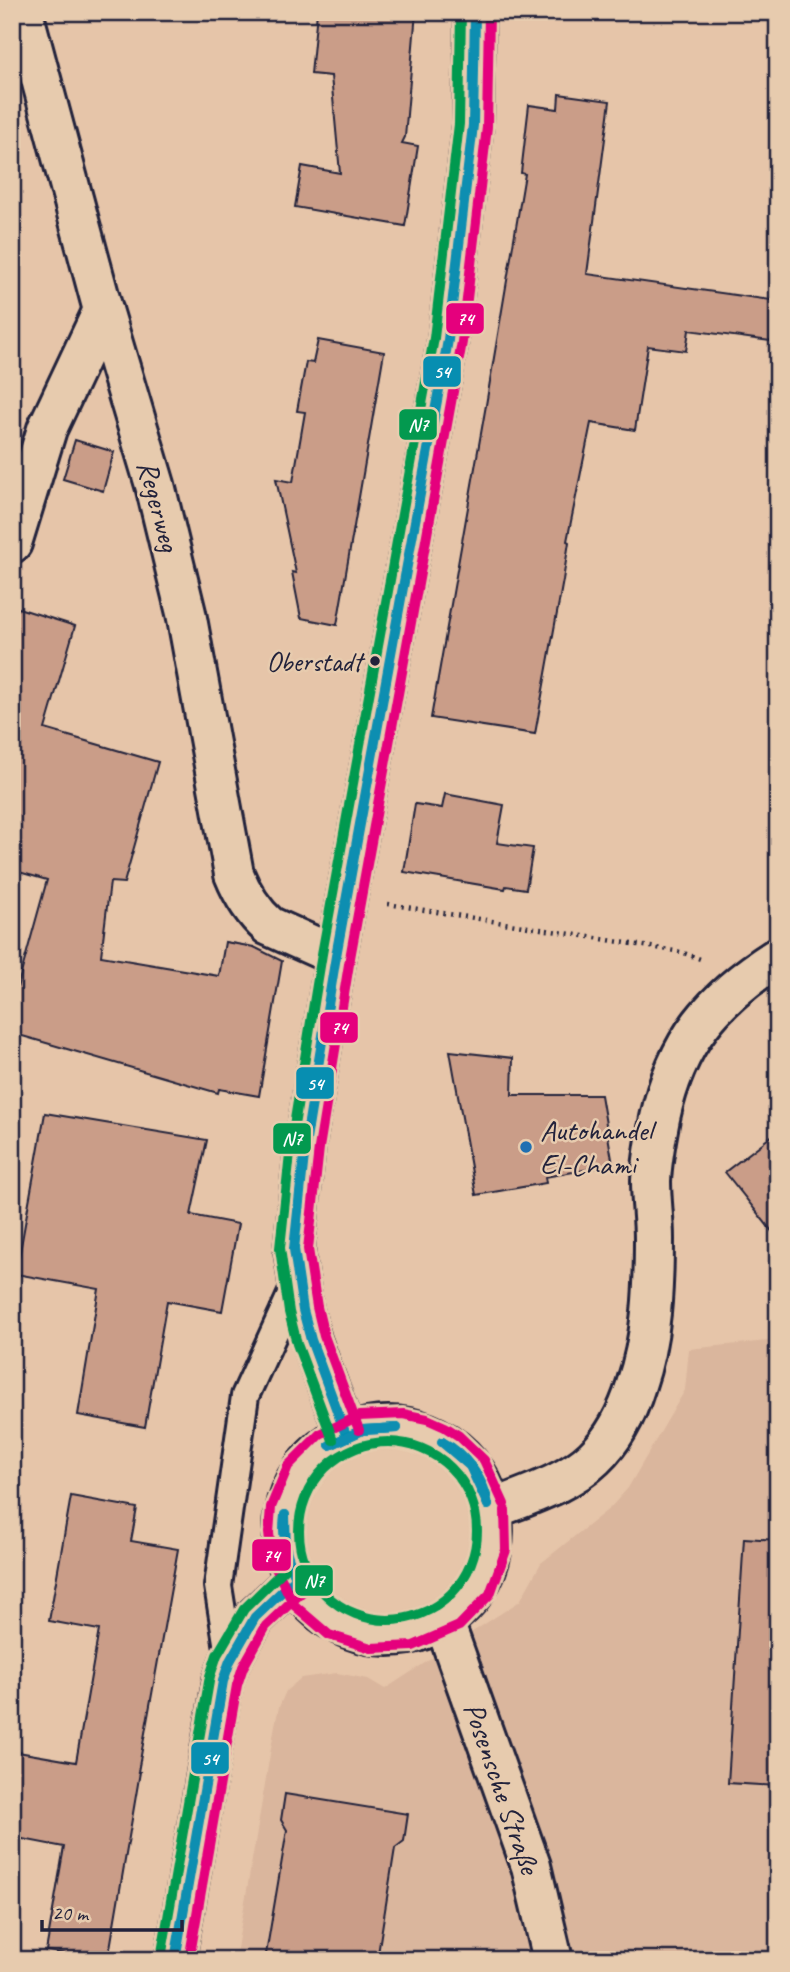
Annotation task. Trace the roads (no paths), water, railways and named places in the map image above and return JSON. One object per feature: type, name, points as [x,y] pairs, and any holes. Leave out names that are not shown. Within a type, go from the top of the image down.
[{"type":"main road","name":"Regerweg","points":[[23,12],[103,310],[155,485],[186,613],[234,874],[242,894],[269,926],[336,956]]},
{"type":"main road","points":[[346,1435],[311,1339],[294,1249],[305,1146],[336,956],[449,340],[473,125],[475,12]]},
{"type":"main road","points":[[12,543],[47,429],[103,310]]},
{"type":"main road","points":[[491,1510],[578,1471],[602,1450],[628,1410],[645,1361],[652,1293],[653,1157],[664,1097],[681,1053],[702,1020],[746,977],[778,957]]},
{"type":"main road","points":[[371,1428],[407,1428],[447,1444],[468,1462],[486,1493],[491,1510],[492,1549],[484,1572],[472,1593],[462,1605],[443,1619],[429,1627],[405,1634],[380,1635],[356,1631],[334,1621],[303,1593],[286,1555],[284,1521],[289,1496],[300,1473],[317,1453],[346,1435],[371,1428]]},
{"type":"main road","points":[[174,1960],[223,1681],[230,1661],[255,1618],[295,1579]]},
{"type":"main road","name":"Posensche Straße","points":[[443,1619],[531,1866],[553,1960]]},
{"type":"lane","points":[[230,1661],[218,1586],[245,1396],[298,1280]]},
{"type":"place","name":"Oberstadt","points":[[375,661]]},
{"type":"place","name":"Autohandel El-Chami","points":[[526,1147]]}]
